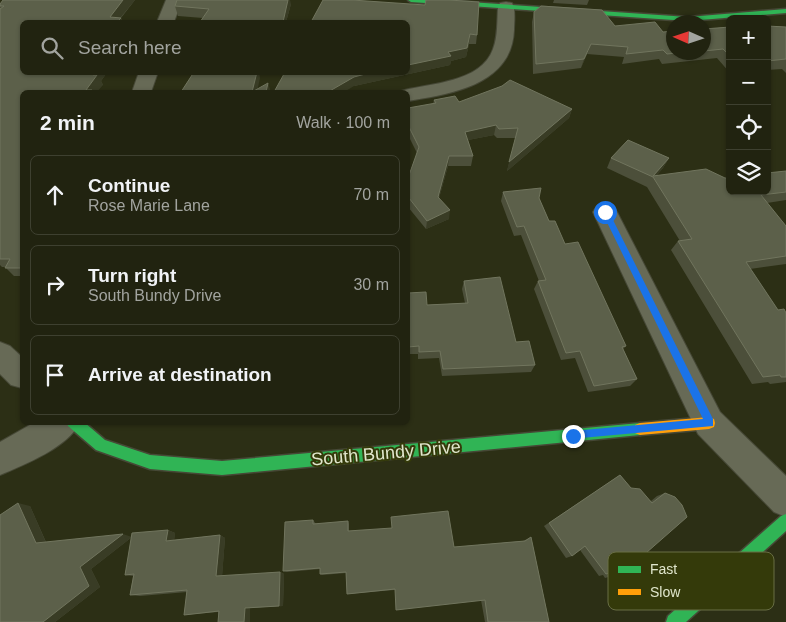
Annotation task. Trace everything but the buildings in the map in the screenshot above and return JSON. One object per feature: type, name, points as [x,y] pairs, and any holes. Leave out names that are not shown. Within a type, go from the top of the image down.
[{"type":"street","points":[[167,20],[174,0]]},
{"type":"street","points":[[411,0],[688,19],[786,11]]},
{"type":"street","points":[[410,95],[456,85],[474,79],[492,65],[502,51],[506,7]]},
{"type":"street","points":[[143,90],[148,75]]},
{"type":"street","points":[[605,212],[710,423],[786,500]]},
{"type":"street","points":[[0,355],[20,373]]},
{"type":"street","name":"South Bundy Drive","points":[[77,425],[101,445],[150,462],[222,468],[710,423]]},
{"type":"street","points":[[0,459],[31,444],[60,425]]},
{"type":"street","points":[[752,552],[786,521]]},
{"type":"street","points":[[674,622],[687,610]]},
{"type":"traffic: fast","points":[[411,0],[688,19],[786,11]]},
{"type":"traffic: fast","points":[[77,425],[101,445],[150,462],[222,468],[640,429]]},
{"type":"traffic: fast","points":[[752,552],[786,521]]},
{"type":"traffic: fast","points":[[674,622],[687,610]]},
{"type":"traffic: slow","points":[[640,429],[709,423]]},
{"type":"route","points":[[573,436],[710,423],[605,212]]}]
